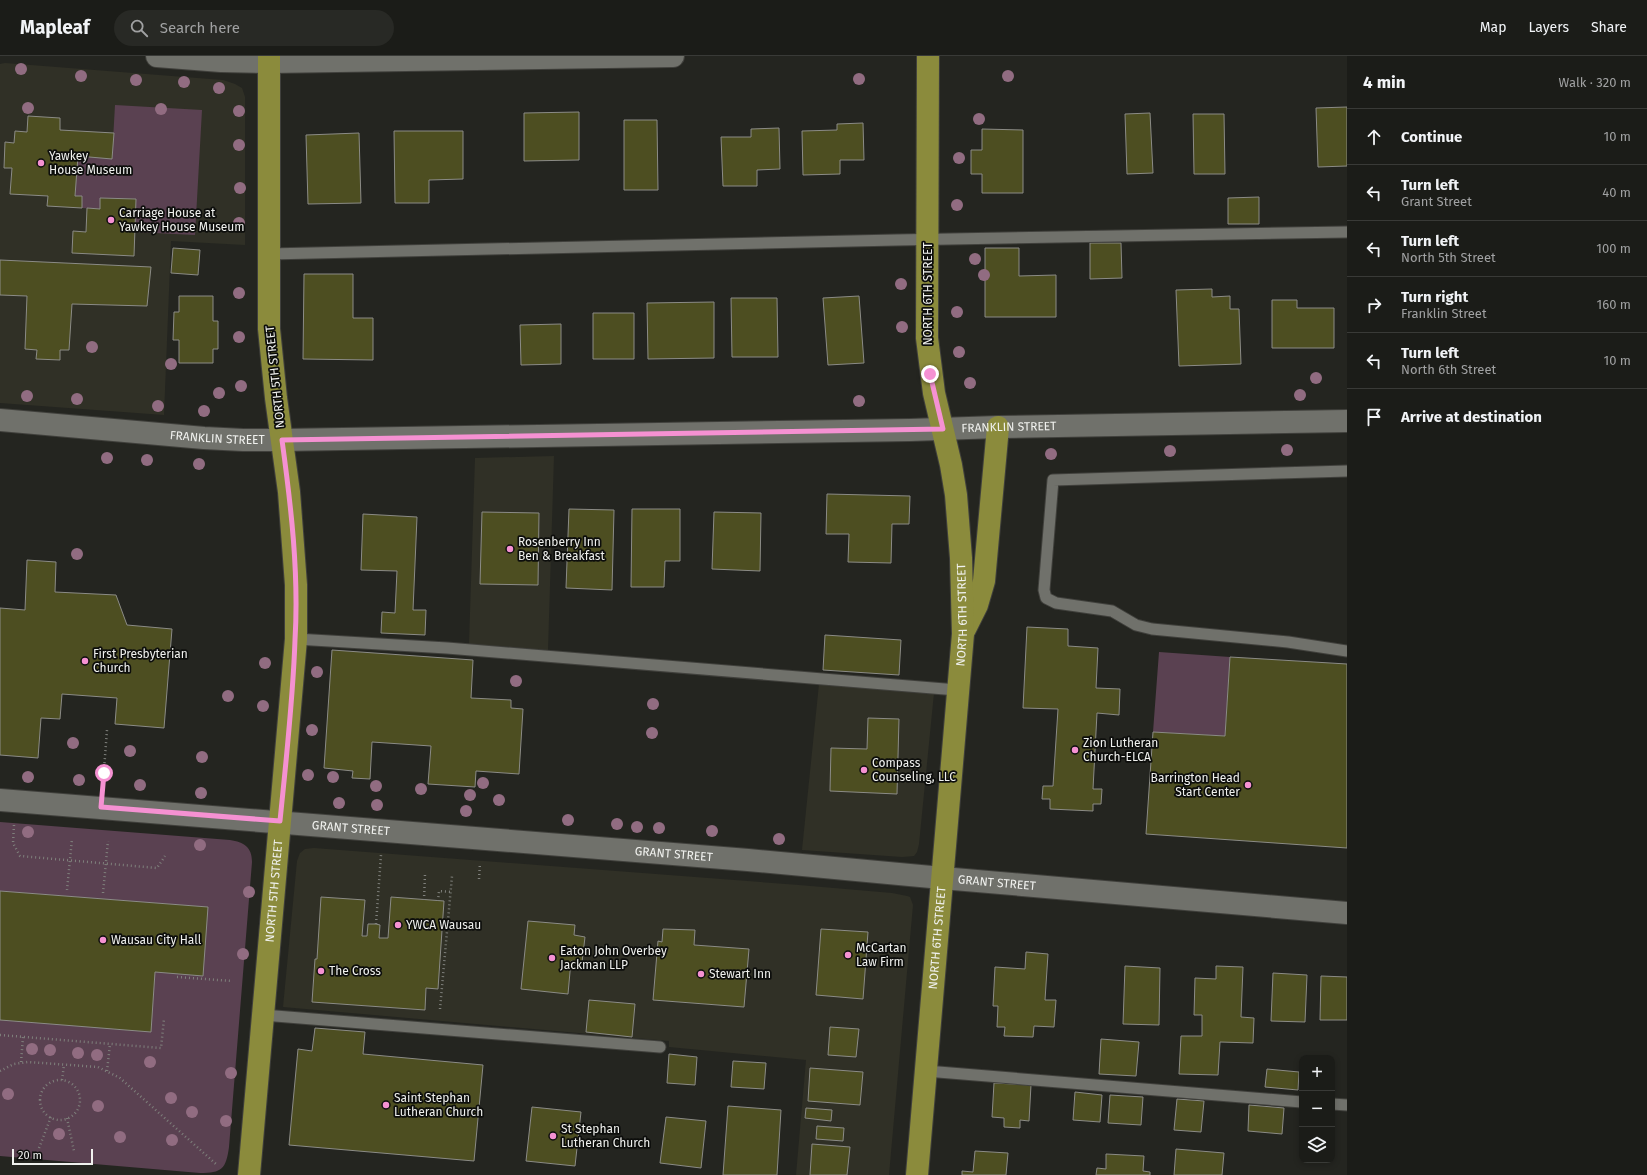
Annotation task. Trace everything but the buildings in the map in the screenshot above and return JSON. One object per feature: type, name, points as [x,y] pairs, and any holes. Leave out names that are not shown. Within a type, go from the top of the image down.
[{"type":"main road","name":"NORTH 6TH STREET","points":[[917,1175],[962,634],[961,558],[956,495],[951,465],[932,380],[927,338],[928,56]]},
{"type":"main road","name":"NORTH 5TH STREET","points":[[249,1175],[296,639],[296,585],[290,492],[276,398],[270,329],[268,254],[270,59]]},
{"type":"main road","points":[[962,634],[978,605],[984,582],[998,427]]},
{"type":"street","points":[[157,56],[221,61],[270,59],[672,56]]},
{"type":"street","name":"FRANKLIN STREET","points":[[0,420],[243,440],[1347,422]]},
{"type":"street","name":"GRANT STREET","points":[[8,800],[748,860],[1347,913]]},
{"type":"lane","points":[[268,254],[1347,232]]},
{"type":"lane","points":[[1347,471],[1053,480],[1044,590],[1046,598],[1056,603],[1112,610],[1136,625],[1152,629],[1288,642],[1347,651]]},
{"type":"lane","points":[[296,639],[462,649],[958,690]]},
{"type":"lane","points":[[263,1014],[660,1047]]},
{"type":"lane","points":[[926,1071],[1299,1102]]},
{"type":"lane","points":[[1335,1104],[1347,1105]]},
{"type":"path","points":[[101,807],[108,730]]},
{"type":"path","points":[[8,800],[13,843],[20,856],[157,868],[165,856]]},
{"type":"path","points":[[67,890],[72,839]]},
{"type":"path","points":[[103,893],[108,841]]},
{"type":"path","points":[[376,924],[382,853]]},
{"type":"path","points":[[424,900],[425,874]]},
{"type":"path","points":[[439,1014],[452,876]]},
{"type":"path","points":[[438,901],[439,892],[450,892]]},
{"type":"path","points":[[177,977],[232,981]]},
{"type":"path","points":[[0,1035],[161,1048],[164,1019]]},
{"type":"path","points":[[21,1062],[23,1037]]},
{"type":"path","points":[[108,1071],[110,1044]]},
{"type":"path","points":[[0,1071],[21,1062],[98,1067],[108,1071],[120,1078],[216,1164]]},
{"type":"path","points":[[62,1080],[64,1065]]},
{"type":"path","points":[[62,1080],[74,1085],[80,1096],[80,1103],[74,1114],[67,1118],[55,1119],[45,1112],[41,1106],[41,1093],[50,1082],[62,1080]]},
{"type":"path","points":[[39,1148],[51,1117]]},
{"type":"path","points":[[67,1118],[74,1151]]},
{"type":"shaded area","points":[[5,63],[223,80],[242,88],[245,97],[245,245],[171,241],[164,415],[0,403],[0,64]]},
{"type":"shaded area","points":[[115,105],[202,110],[195,235],[134,232],[136,199],[100,198],[100,209],[82,208],[82,196],[75,196],[78,156],[112,158]]},
{"type":"shaded area","points":[[554,456],[548,650],[469,644],[475,458]]},
{"type":"shaded area","points":[[1159,652],[1230,657],[1225,736],[1153,732]]},
{"type":"shaded area","points":[[819,684],[934,693],[919,844],[917,852],[914,856],[902,857],[802,850]]},
{"type":"shaded area","points":[[0,822],[230,840],[239,842],[249,849],[252,862],[229,1147],[224,1165],[218,1171],[200,1173],[0,1156]]},
{"type":"shaded area","points":[[314,848],[799,885],[892,893],[910,897],[913,905],[889,1175],[796,1175],[806,1060],[669,1047],[669,1041],[283,1007],[297,861],[300,853],[305,849]]},
{"type":"place","name":"Yawkey House Museum","points":[[41,163]]},
{"type":"place","name":"Carriage House at Yawkey House Museum","points":[[111,220]]},
{"type":"place","name":"Rosenberry Inn Ben & Breakfast","points":[[510,549]]},
{"type":"place","name":"First Presbyterian Church","points":[[85,661]]},
{"type":"place","name":"Zion Lutheran Church-ELCA","points":[[1075,750]]},
{"type":"place","name":"Compass Counseling, LLC","points":[[864,770]]},
{"type":"place","name":"Barrington Head Start Center","points":[[1248,785]]},
{"type":"place","name":"YWCA Wausau","points":[[398,925]]},
{"type":"place","name":"Wausau City Hall","points":[[103,940]]},
{"type":"place","name":"McCartan Law Firm","points":[[848,955]]},
{"type":"place","name":"Eaton John Overbey Jackman LLP","points":[[552,958]]},
{"type":"place","name":"The Cross","points":[[321,971]]},
{"type":"place","name":"Stewart Inn","points":[[701,974]]},
{"type":"place","name":"Saint Stephan Lutheran Church","points":[[386,1105]]},
{"type":"place","name":"St Stephan Lutheran Church","points":[[553,1136]]},
{"type":"route","points":[[104,773],[101,807],[280,821],[296,639],[296,585],[290,492],[282,440],[322,438],[943,429],[930,374]]}]
